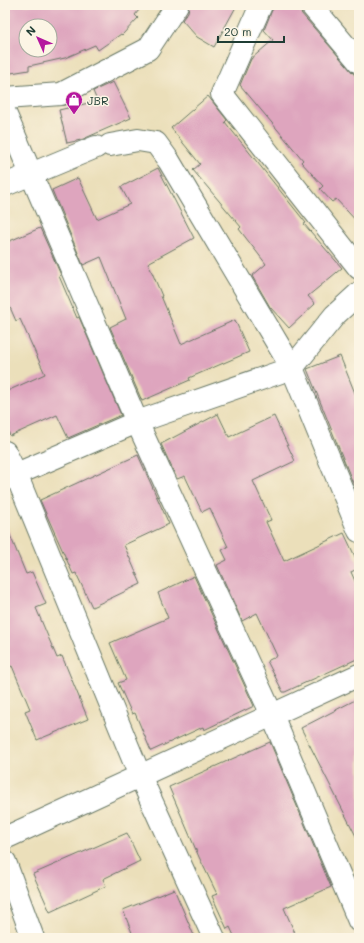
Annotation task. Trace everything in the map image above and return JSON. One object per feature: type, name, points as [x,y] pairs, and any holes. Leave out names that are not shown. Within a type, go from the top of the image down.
[{"type":"street","points":[[5,98],[61,94],[148,49],[177,5]]},
{"type":"street","points":[[261,5],[222,94],[359,268]]},
{"type":"street","points":[[311,5],[359,62]]},
{"type":"street","points":[[5,113],[137,422],[272,715],[359,921]]},
{"type":"street","points":[[5,186],[31,174],[103,146],[138,140],[156,143],[169,161],[292,368],[359,531]]},
{"type":"street","points":[[10,477],[137,422],[292,368],[335,315],[359,293]]},
{"type":"street","points":[[5,452],[10,477],[140,776],[214,938]]},
{"type":"street","points":[[5,838],[359,675]]},
{"type":"street","points":[[5,862],[33,938]]},
{"type":"building","points":[[5,5],[143,5],[135,15],[138,18],[122,35],[121,34],[98,50],[95,45],[65,58],[29,66],[29,70],[5,74]]},
{"type":"building","points":[[189,5],[237,5],[214,47],[197,37],[182,20],[188,12]]},
{"type":"building","points":[[278,5],[299,5],[301,13],[359,80],[359,224],[336,199],[332,202],[320,189],[323,186],[301,162],[303,160],[240,85],[251,59],[273,40],[264,30],[272,10]]},
{"type":"building","points":[[113,82],[131,118],[81,140],[67,143],[59,110],[97,101],[93,91]]},
{"type":"building","points":[[208,96],[227,120],[225,122],[306,223],[304,224],[342,268],[308,296],[315,304],[289,328],[270,307],[252,276],[266,264],[239,229],[241,227],[193,170],[200,164],[171,128]]},
{"type":"building","points":[[158,168],[194,238],[148,263],[181,344],[235,320],[249,352],[189,378],[190,380],[142,401],[110,327],[126,319],[101,257],[83,265],[52,190],[78,178],[97,219],[130,204],[121,187]]},
{"type":"building","points":[[40,228],[61,275],[59,276],[77,318],[79,317],[121,415],[68,438],[57,415],[10,436],[5,423],[5,392],[45,374],[20,319],[16,321],[5,296],[5,243]]},
{"type":"building","points":[[340,356],[359,403],[359,498],[307,369]]},
{"type":"building","points":[[218,414],[229,437],[274,416],[295,461],[253,481],[271,520],[266,522],[284,561],[344,533],[359,565],[359,568],[351,572],[359,590],[359,658],[285,692],[283,692],[267,661],[277,656],[257,613],[242,621],[217,565],[227,560],[222,550],[228,547],[210,508],[202,512],[185,476],[177,479],[161,444]]},
{"type":"building","points":[[138,455],[169,524],[124,545],[141,584],[92,607],[76,573],[73,574],[40,500]]},
{"type":"building","points":[[5,523],[26,574],[32,572],[46,604],[36,608],[57,658],[62,656],[88,719],[37,740],[25,711],[30,709],[12,666],[5,669]]},
{"type":"building","points":[[194,576],[254,706],[204,730],[203,727],[151,751],[135,713],[132,714],[118,683],[126,680],[110,643],[168,618],[158,593]]},
{"type":"building","points":[[359,698],[359,842],[301,728]]},
{"type":"building","points":[[270,742],[331,887],[284,908],[297,938],[235,938],[230,927],[227,929],[212,896],[217,894],[199,857],[169,787]]},
{"type":"building","points":[[127,833],[140,861],[103,879],[106,886],[50,912],[33,874]]},
{"type":"building","points":[[174,889],[195,938],[134,938],[123,910]]},
{"type":"place","name":"JBR","points":[[74,115]]}]
